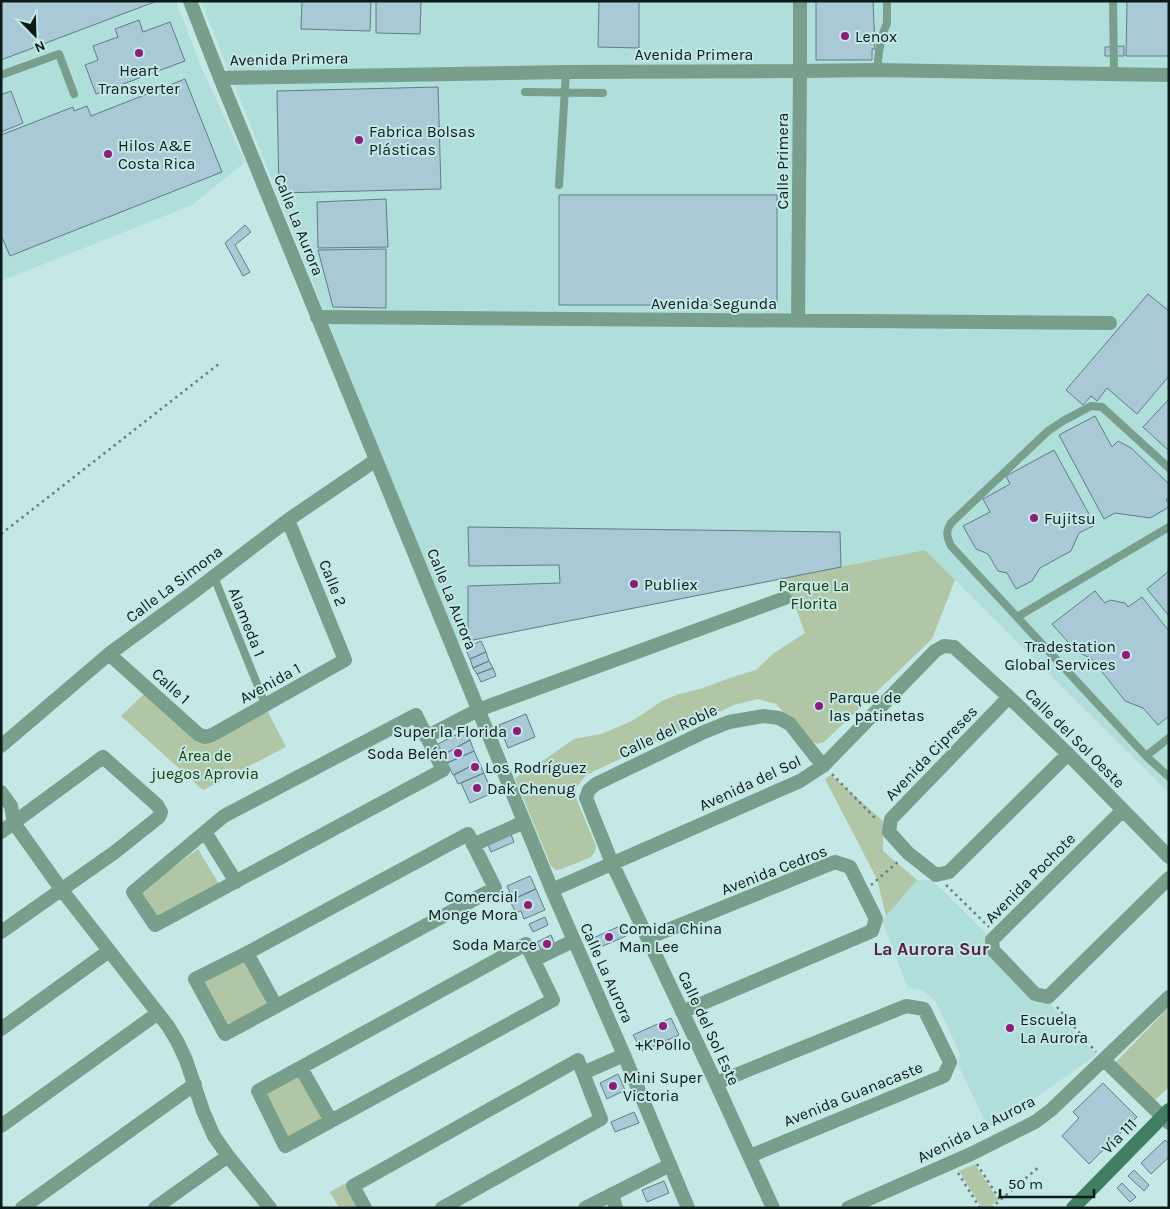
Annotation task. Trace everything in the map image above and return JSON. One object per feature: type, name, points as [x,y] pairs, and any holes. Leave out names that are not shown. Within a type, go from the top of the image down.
[{"type":"main road","name":"Vía 111","points":[[1073,1208],[1167,1117]]},
{"type":"street","name":"Calle La Aurora","points":[[190,1],[573,941],[624,1055],[688,1208]]},
{"type":"street","name":"Calle Primera","points":[[798,321],[800,1]]},
{"type":"street","name":"Avenida Primera","points":[[220,78],[566,72],[878,70],[1169,75]]},
{"type":"street","name":"Avenida Segunda","points":[[318,317],[1110,323]]},
{"type":"street","name":"Calle La Simona","points":[[1,746],[109,654],[288,520],[376,460]]},
{"type":"street","name":"Calle 2","points":[[288,520],[345,660]]},
{"type":"street","points":[[426,737],[478,710],[785,598]]},
{"type":"street","name":"Avenida del Sol","points":[[552,890],[800,781],[823,766],[935,651],[944,646],[954,647]]},
{"type":"street","name":"Calle del Sol Oeste","points":[[954,647],[1068,754],[1169,857]]},
{"type":"street","name":"Calle 1","points":[[109,654],[198,734],[205,737],[212,735]]},
{"type":"street","name":"Avenida 1","points":[[212,735],[345,660]]},
{"type":"street","name":"Avenida Cipreses","points":[[889,832],[891,820],[1009,697]]},
{"type":"street","points":[[416,715],[426,737],[443,770],[236,882],[154,925],[133,892],[224,816],[416,715]]},
{"type":"street","name":"Calle del Roble","points":[[612,863],[586,798],[589,790],[596,784],[704,732],[729,722],[746,718],[764,716],[778,718],[790,724],[823,766]]},
{"type":"street","points":[[889,832],[908,853],[936,875],[949,872],[1068,754]]},
{"type":"street","points":[[1,932],[115,852],[159,817],[161,812],[157,805],[103,757],[7,821]]},
{"type":"street","points":[[1,792],[11,806],[7,821],[1,832]]},
{"type":"street","name":"Avenida Pochote","points":[[1048,997],[1035,994],[993,950],[992,940],[1122,810]]},
{"type":"street","points":[[7,821],[158,1013],[177,1041],[186,1060],[203,1111],[214,1136],[270,1208]]},
{"type":"street","points":[[473,845],[524,822]]},
{"type":"street","points":[[205,832],[236,882]]},
{"type":"street","points":[[468,834],[473,845],[495,888],[225,1034],[195,979],[468,834]]},
{"type":"street","name":"Avenida Cedros","points":[[648,938],[835,862],[850,867],[876,919],[872,932],[682,1012]]},
{"type":"street","name":"Calle del Sol Este","points":[[612,863],[773,1208]]},
{"type":"street","points":[[1048,997],[1169,878]]},
{"type":"street","points":[[534,960],[573,941]]},
{"type":"street","points":[[526,944],[534,960],[554,1000],[285,1146],[258,1091],[526,944]]},
{"type":"street","points":[[1,1029],[109,951]]},
{"type":"street","points":[[247,953],[276,1006]]},
{"type":"street","name":"Avenida La Aurora","points":[[848,1208],[952,1163],[1035,1122],[1051,1110],[1169,997]]},
{"type":"street","name":"Avenida Guanacaste","points":[[716,1083],[906,1006],[924,1009],[950,1062],[944,1076],[750,1156]]},
{"type":"street","points":[[1,1126],[158,1013]]},
{"type":"street","points":[[583,1074],[624,1055]]},
{"type":"street","points":[[365,1208],[353,1186],[578,1060],[601,1119],[442,1208]]},
{"type":"street","points":[[1104,1060],[1167,1117]]},
{"type":"street","points":[[302,1068],[331,1121]]},
{"type":"street","points":[[22,1208],[195,1084]]},
{"type":"street","points":[[155,1208],[228,1156]]},
{"type":"street","points":[[585,1208],[614,1201],[670,1165]]},
{"type":"lane","points":[[878,70],[882,36],[887,23],[887,1]]},
{"type":"lane","points":[[1113,1],[1114,74]]},
{"type":"lane","points":[[1,75],[59,54],[74,94]]},
{"type":"lane","points":[[559,185],[566,72]]},
{"type":"lane","points":[[525,92],[603,93]]},
{"type":"lane","points":[[1169,468],[1102,407],[1091,406],[1048,430],[951,523],[947,531],[947,537],[951,546],[1146,756],[1169,777]]},
{"type":"lane","points":[[1017,617],[1169,527]]},
{"type":"lane","name":"Alameda 1","points":[[214,576],[266,706]]},
{"type":"lane","points":[[1146,756],[1169,738]]},
{"type":"path","points":[[1,534],[220,363]]},
{"type":"path","points":[[823,766],[889,832]]},
{"type":"path","points":[[863,892],[908,853]]},
{"type":"path","points":[[936,875],[997,935]]},
{"type":"path","points":[[1048,997],[1104,1060]]},
{"type":"path","points":[[971,1154],[1000,1200]]},
{"type":"path","points":[[952,1163],[980,1208]]},
{"type":"path","points":[[991,1208],[1040,1166]]},
{"type":"shaded area","points":[[1,1],[176,1],[199,62],[245,162],[192,205],[1,281]]},
{"type":"shaded area","points":[[201,1],[1169,1],[1169,793],[925,550],[456,643]]},
{"type":"shaded area","name":"Escuela La Aurora","points":[[917,880],[932,880],[985,932],[989,954],[1048,1002],[1096,1055],[1016,1112],[988,1128],[958,1064],[960,1054],[935,1000],[922,990],[908,988],[882,921]]},
{"type":"green space","name":"Parque La Florita","points":[[925,550],[955,580],[932,639],[824,742],[817,744],[809,740],[776,704],[758,699],[734,705],[586,775],[576,788],[576,798],[596,846],[595,852],[591,857],[562,869],[556,870],[551,866],[515,778],[574,739],[601,734],[632,721],[662,701],[756,670],[774,653],[805,633],[785,578]]},
{"type":"green space","name":"Área de juegos Aprovia","points":[[144,694],[201,743],[206,744],[267,710],[286,747],[203,790],[121,716]]},
{"type":"green space","points":[[831,775],[883,821],[883,851],[917,880],[886,916],[877,879],[825,779]]},
{"type":"green space","points":[[198,849],[219,884],[156,920],[140,895]]},
{"type":"green space","points":[[244,960],[267,1005],[224,1026],[201,982]]},
{"type":"green space","points":[[1169,1007],[1169,1087],[1155,1100],[1116,1062]]},
{"type":"green space","points":[[300,1073],[325,1121],[286,1141],[261,1092]]},
{"type":"green space","points":[[975,1164],[998,1200],[988,1208],[982,1208],[959,1171]]},
{"type":"green space","points":[[348,1182],[362,1208],[339,1208],[330,1192]]},
{"type":"building","points":[[1,1],[157,1],[1,60]]},
{"type":"building","points":[[302,1],[371,1],[370,31],[301,29]]},
{"type":"building","points":[[376,1],[421,1],[420,34],[376,33]]},
{"type":"building","points":[[599,1],[639,1],[639,48],[598,47]]},
{"type":"building","name":"Lenox","points":[[816,1],[873,1],[875,49],[872,49],[872,60],[816,60]]},
{"type":"building","points":[[1127,1],[1169,1],[1169,56],[1126,56]]},
{"type":"building","name":"Heart Transverter","points":[[139,20],[143,32],[170,22],[185,61],[96,94],[85,65],[98,60],[93,46],[118,37],[115,29]]},
{"type":"building","points":[[1124,46],[1124,56],[1105,56],[1105,47]]},
{"type":"building","name":"Hilos A&E Costa Rica","points":[[185,79],[222,172],[10,256],[1,235],[1,135],[73,107],[74,111],[87,106],[91,116]]},
{"type":"building","name":"Fabrica Bolsas Plásticas","points":[[438,87],[441,189],[279,193],[277,91]]},
{"type":"building","points":[[11,91],[23,123],[1,132],[1,95]]},
{"type":"building","points":[[559,195],[777,195],[777,305],[559,305]]},
{"type":"building","points":[[386,199],[388,247],[318,248],[317,202]]},
{"type":"building","points":[[245,225],[251,232],[235,245],[250,272],[243,276],[225,243]]},
{"type":"building","points":[[386,249],[386,308],[333,307],[318,250]]},
{"type":"building","points":[[1148,294],[1169,311],[1169,376],[1137,414],[1107,388],[1097,401],[1091,396],[1083,405],[1066,390]]},
{"type":"building","points":[[1169,399],[1169,451],[1143,427]]},
{"type":"building","points":[[1095,416],[1112,447],[1118,441],[1131,448],[1169,484],[1169,497],[1166,500],[1169,507],[1150,518],[1115,513],[1104,519],[1059,435]]},
{"type":"building","name":"Fujitsu","points":[[1054,450],[1095,525],[1079,533],[1071,551],[1040,568],[1032,581],[1016,589],[1007,573],[998,571],[988,554],[976,549],[963,526],[990,512],[983,499],[1010,484],[1006,476]]},
{"type":"building","name":"Publiex","points":[[468,527],[840,532],[841,567],[468,641],[468,586],[560,583],[559,565],[469,566]]},
{"type":"building","points":[[1169,571],[1169,616],[1147,589]]},
{"type":"building","name":"Tradestation Global Services","points":[[1095,591],[1105,603],[1110,600],[1125,603],[1128,607],[1142,597],[1169,631],[1169,716],[1158,725],[1143,708],[1125,701],[1092,659],[1076,651],[1052,624]]},
{"type":"building","points":[[481,641],[486,652],[470,659],[465,648]]},
{"type":"building","points":[[486,652],[489,661],[473,668],[470,659]]},
{"type":"building","points":[[489,661],[493,668],[477,674],[473,668]]},
{"type":"building","points":[[493,668],[496,676],[481,682],[477,674]]},
{"type":"building","name":"Super la Florida","points":[[526,714],[535,737],[508,748],[499,725]]},
{"type":"building","points":[[465,730],[470,740],[443,755],[438,744]]},
{"type":"building","name":"Soda Belén","points":[[470,740],[474,751],[447,763],[443,755]]},
{"type":"building","points":[[474,751],[479,762],[453,775],[447,763]]},
{"type":"building","name":"Los Rodríguez","points":[[479,762],[484,773],[458,784],[454,775]]},
{"type":"building","name":"Dak Chenug","points":[[484,773],[492,793],[470,803],[461,783]]},
{"type":"building","points":[[510,832],[514,842],[491,852],[487,842]]},
{"type":"building","points":[[530,876],[536,889],[513,899],[507,886]]},
{"type":"building","name":"Comercial Monge Mora","points":[[536,889],[545,910],[524,919],[521,911],[516,913],[510,901]]},
{"type":"building","points":[[545,917],[548,925],[533,932],[529,924]]},
{"type":"building","name":"Comida China Man Lee","points":[[622,925],[626,936],[596,949],[591,939]]},
{"type":"building","name":"Soda Marce","points":[[551,935],[556,947],[543,954],[537,942]]},
{"type":"building","name":"+K'Pollo","points":[[671,1018],[679,1035],[642,1051],[633,1035]]},
{"type":"building","name":"Mini Super Victoria","points":[[618,1074],[625,1090],[607,1099],[600,1083]]},
{"type":"building","points":[[1103,1083],[1137,1117],[1089,1164],[1062,1136],[1079,1118],[1073,1112]]},
{"type":"building","points":[[634,1112],[639,1123],[615,1132],[611,1122]]},
{"type":"building","points":[[1165,1140],[1169,1144],[1169,1157],[1151,1174],[1141,1163]]},
{"type":"building","points":[[1134,1170],[1149,1185],[1144,1191],[1128,1176]]},
{"type":"building","points":[[664,1181],[669,1193],[647,1202],[642,1190]]},
{"type":"building","points":[[1122,1183],[1136,1197],[1130,1202],[1117,1188]]},
{"type":"place","name":"Lenox","points":[[845,36]]},
{"type":"place","name":"Heart Transverter","points":[[139,53]]},
{"type":"place","name":"Fabrica Bolsas Plásticas","points":[[359,140]]},
{"type":"place","name":"Hilos A&E Costa Rica","points":[[108,154]]},
{"type":"place","name":"Fujitsu","points":[[1034,518]]},
{"type":"place","name":"Publiex","points":[[634,584]]},
{"type":"place","name":"Tradestation Global Services","points":[[1126,655]]},
{"type":"place","name":"Parque de las patinetas","points":[[819,706]]},
{"type":"place","name":"Super la Florida","points":[[517,731]]},
{"type":"place","name":"Soda Belén","points":[[458,753]]},
{"type":"place","name":"Los Rodríguez","points":[[475,767]]},
{"type":"place","name":"Dak Chenug","points":[[477,788]]},
{"type":"place","name":"Comercial Monge Mora","points":[[528,905]]},
{"type":"place","name":"Comida China Man Lee","points":[[609,937]]},
{"type":"place","name":"Soda Marce","points":[[547,944]]},
{"type":"place","name":"+K'Pollo","points":[[663,1026]]},
{"type":"place","name":"Escuela La Aurora","points":[[1010,1028]]},
{"type":"place","name":"Mini Super Victoria","points":[[613,1086]]},
{"type":"district","name":"La Aurora Sur","points":[[931,949]]}]
